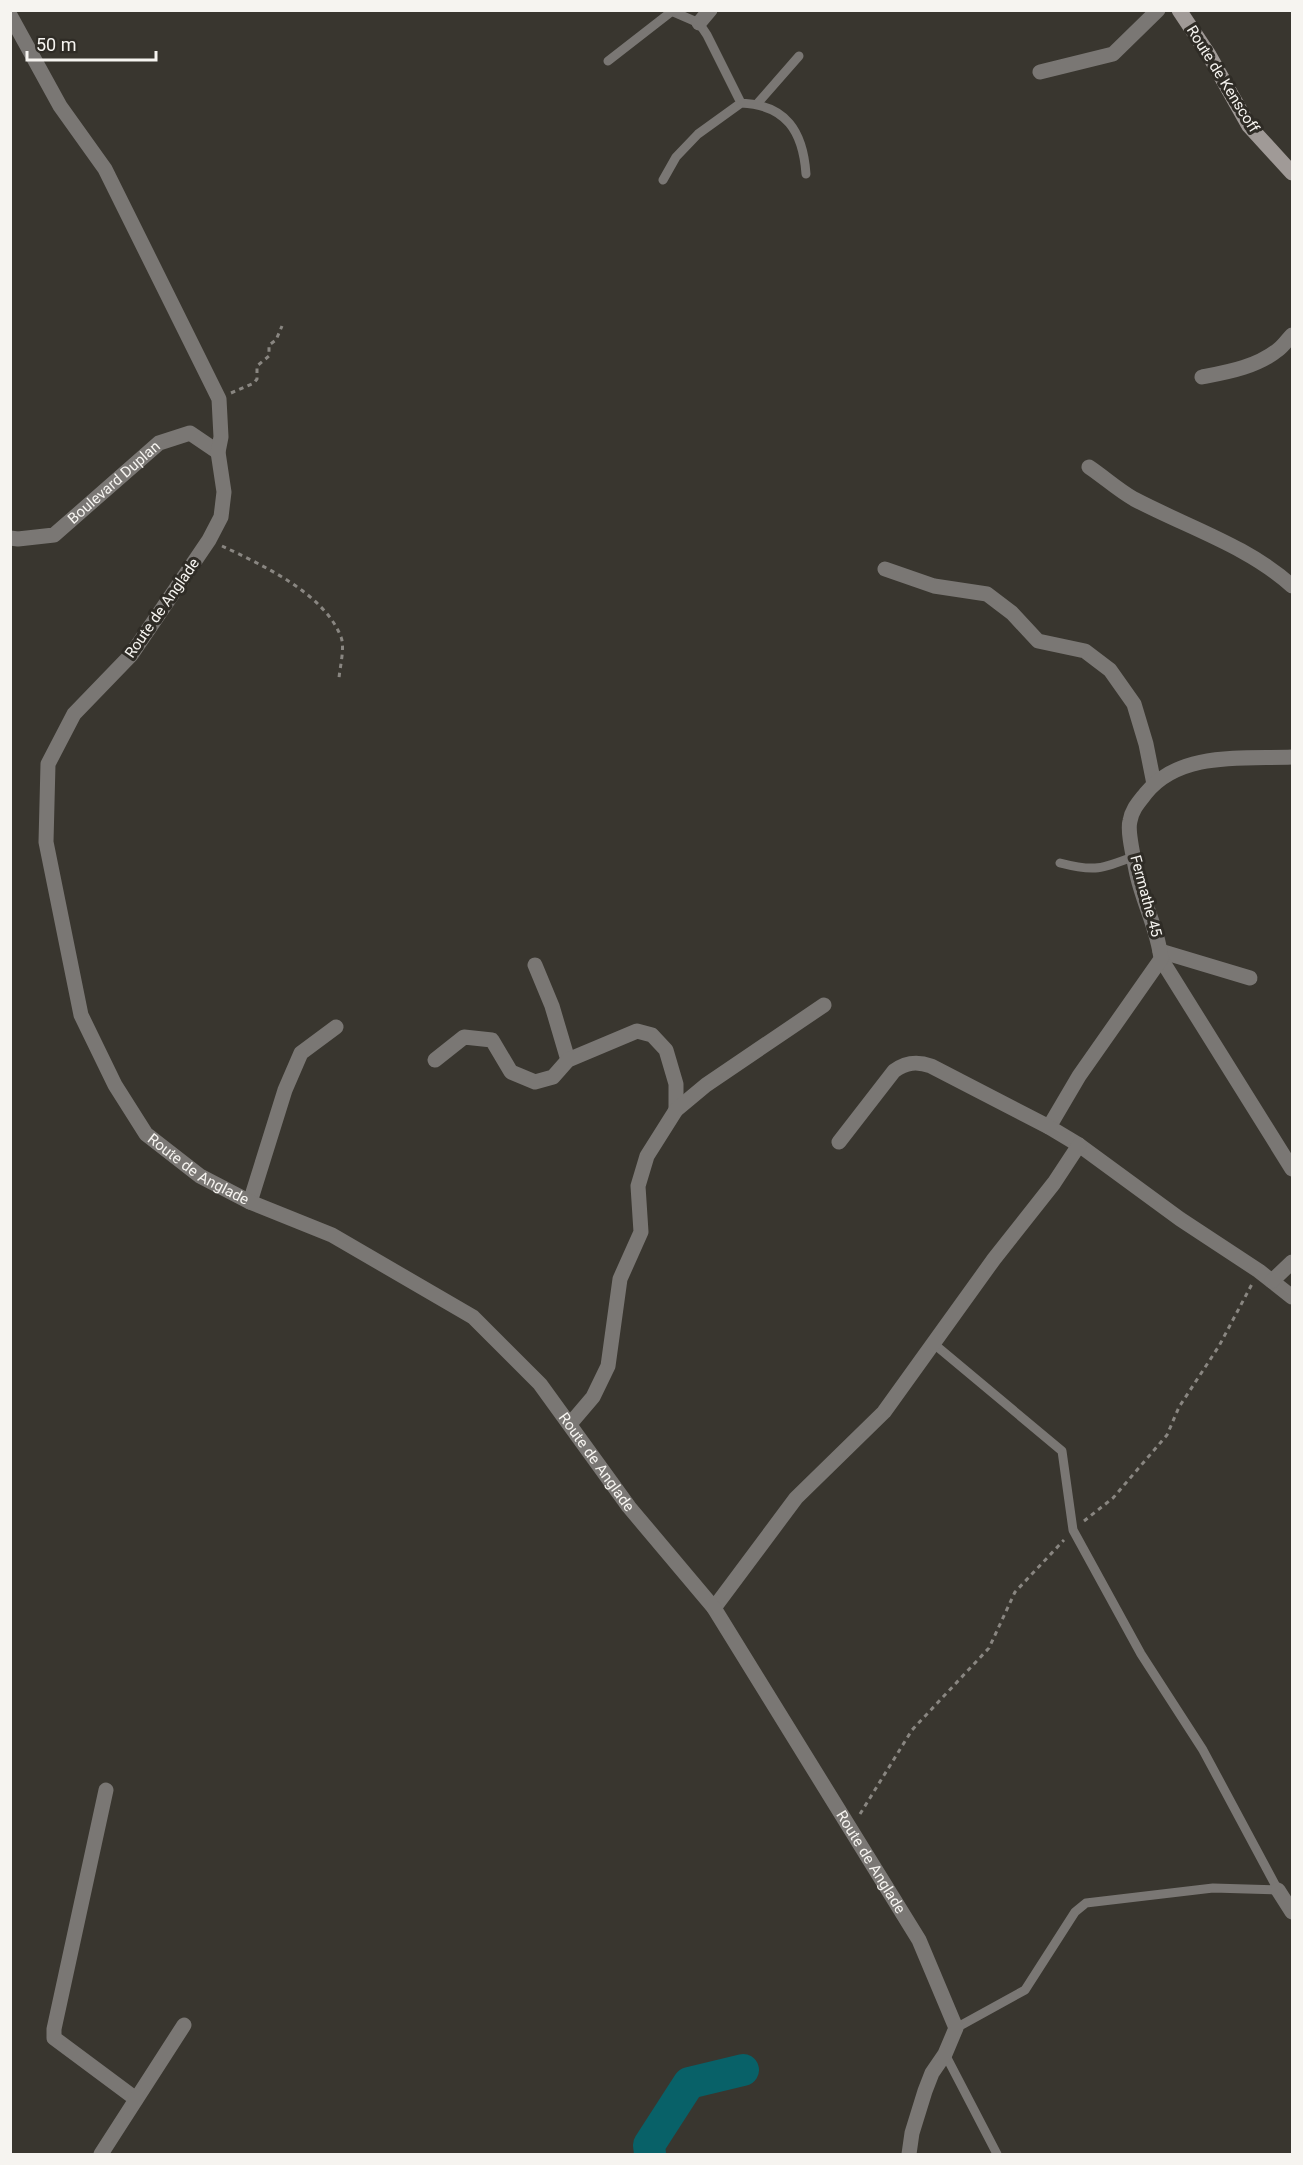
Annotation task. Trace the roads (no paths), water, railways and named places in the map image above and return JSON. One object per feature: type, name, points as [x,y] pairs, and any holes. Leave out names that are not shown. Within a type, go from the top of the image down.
[{"type":"main road","name":"Route de Kenscoff","points":[[1179,10],[1209,55],[1249,126],[1293,172]]},
{"type":"street","points":[[699,23],[710,10]]},
{"type":"street","points":[[1040,72],[1113,54],[1158,10]]},
{"type":"street","name":"Route de Anglade","points":[[10,15],[60,106],[105,169],[219,399],[221,437],[218,452],[224,492],[221,517],[209,540],[131,655],[74,714],[48,764],[46,842],[81,1015],[115,1085],[146,1134],[200,1176],[250,1202],[332,1235],[472,1317],[540,1384],[628,1507],[714,1608],[919,1940],[956,2028]]},
{"type":"street","points":[[1202,377],[1232,372],[1260,361],[1279,349],[1293,335]]},
{"type":"street","name":"Boulevard Duplan","points":[[10,538],[54,535],[159,442],[190,434],[218,452]]},
{"type":"street","points":[[1089,467],[1133,498],[1193,526],[1275,571],[1293,586]]},
{"type":"street","points":[[885,569],[934,586],[987,594],[1012,614],[1038,641],[1085,651],[1110,670],[1134,704],[1146,744],[1154,784]]},
{"type":"street","name":"Fermathe 45","points":[[1293,757],[1214,760],[1190,764],[1169,772],[1154,784],[1134,807],[1129,823],[1142,891],[1161,955],[1293,1169]]},
{"type":"street","points":[[1049,1127],[1079,1076],[1161,955],[1250,978]]},
{"type":"street","points":[[535,965],[552,1006],[568,1060]]},
{"type":"street","points":[[570,1424],[593,1397],[608,1366],[620,1279],[641,1232],[638,1186],[647,1156],[676,1110],[706,1085],[824,1005]]},
{"type":"street","points":[[250,1202],[285,1090],[301,1053],[336,1027]]},
{"type":"street","points":[[435,1060],[464,1037],[492,1040],[511,1072],[535,1082],[553,1077],[568,1060],[636,1031],[652,1035],[666,1050],[676,1084],[676,1110]]},
{"type":"street","points":[[839,1142],[894,1071],[902,1065],[921,1062],[1049,1127],[1079,1145],[1180,1219],[1259,1271],[1293,1297]]},
{"type":"street","points":[[714,1608],[796,1498],[884,1412],[994,1259],[1054,1183],[1079,1145]]},
{"type":"street","points":[[1272,1281],[1293,1262]]},
{"type":"street","points":[[106,1790],[54,2029],[54,2038],[136,2099]]},
{"type":"street","points":[[1278,1890],[1293,1912]]},
{"type":"street","points":[[101,2154],[184,2025]]},
{"type":"street","points":[[909,2154],[912,2133],[925,2091],[956,2028]]},
{"type":"lane","points":[[608,61],[670,11],[699,23],[707,34],[741,103]]},
{"type":"lane","points":[[757,104],[799,56]]},
{"type":"lane","points":[[663,180],[676,157],[698,134],[741,103],[757,104],[785,118],[798,133],[805,154],[806,174]]},
{"type":"lane","points":[[1060,863],[1077,868],[1102,869],[1135,856]]},
{"type":"lane","points":[[934,1344],[1062,1451],[1073,1530],[1141,1654],[1203,1750],[1278,1890],[1213,1888],[1086,1903],[1074,1912],[1025,1990],[956,2028]]},
{"type":"lane","points":[[945,2054],[997,2154]]},
{"type":"waterway","points":[[650,2154],[649,2145],[689,2083],[743,2070]]}]
